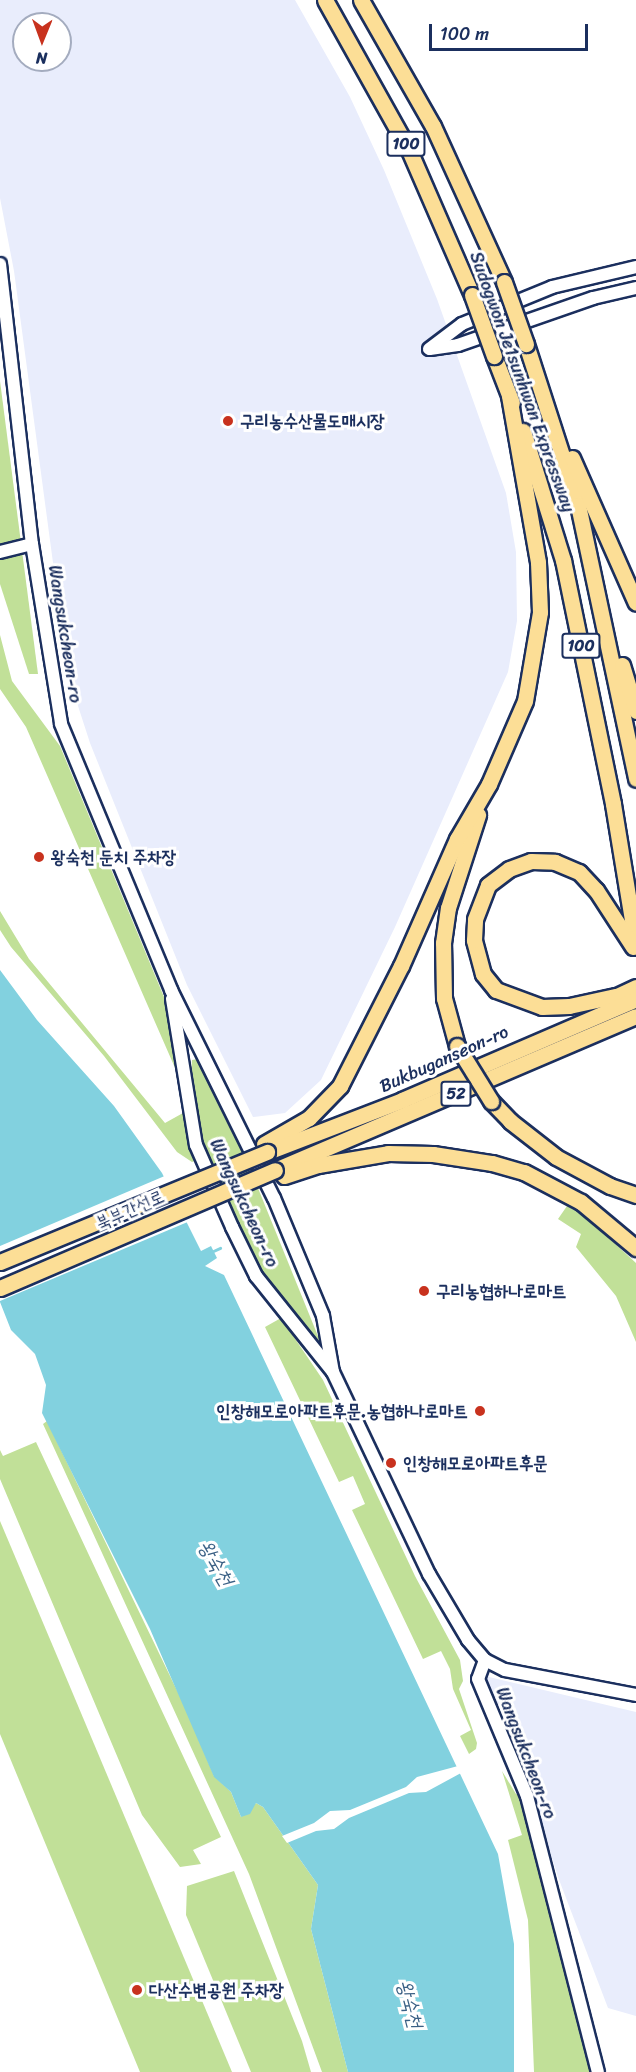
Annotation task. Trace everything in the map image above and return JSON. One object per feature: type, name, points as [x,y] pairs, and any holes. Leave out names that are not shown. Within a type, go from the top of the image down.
[{"type":"highway","name":"Sudogwon Je1sunhwan Expressway","points":[[325,0],[409,150],[472,295],[547,500],[563,560],[613,804],[636,945]]},
{"type":"highway","name":"Sudogwon Je1sunhwan Expressway","points":[[361,0],[433,126],[504,282],[543,389],[594,574],[636,779]]},
{"type":"highway","points":[[543,389],[636,603]]},
{"type":"highway","points":[[509,395],[534,525],[540,612],[525,701],[489,784],[448,908],[443,944],[444,998],[457,1046],[491,1101],[510,1121],[563,1161],[636,1195]]},
{"type":"highway","points":[[594,574],[636,711]]},
{"type":"highway","points":[[266,1148],[309,1118],[340,1086],[401,966],[457,839],[489,784]]},
{"type":"highway","points":[[615,996],[569,1006],[542,1007],[496,990],[483,975],[474,940],[476,919],[488,885],[509,869],[531,861],[555,862],[579,872],[596,890],[636,951]]},
{"type":"highway","points":[[531,1042],[636,987]]},
{"type":"highway","name":"Bukbuganseon-ro","points":[[266,1148],[402,1100],[531,1042],[636,999]]},
{"type":"highway","name":"Bukbuganseon-ro","points":[[277,1174],[636,1018]]},
{"type":"highway","name":"52","points":[[0,1262],[232,1167],[266,1148]]},
{"type":"highway","points":[[277,1174],[359,1156],[388,1153],[463,1157],[525,1173],[554,1186],[581,1202],[636,1248]]},
{"type":"highway","name":"북부간선로","points":[[0,1288],[231,1187],[277,1174]]},
{"type":"street","name":"Wangsukcheon-ro","points":[[0,264],[26,546],[62,724],[171,990],[274,1198],[323,1316],[333,1372]]},
{"type":"street","points":[[636,267],[552,288],[462,324],[429,349],[458,345],[592,298],[636,288]]},
{"type":"street","points":[[0,552],[26,546]]},
{"type":"street","name":"Wangsukcheon-ro","points":[[171,990],[196,1145],[256,1276],[333,1372],[429,1574],[468,1640],[485,1660],[478,1678],[528,1796],[598,2072]]},
{"type":"street","points":[[485,1660],[505,1670],[636,1695]]},
{"type":"shaded area","name":"구리농수산물도매시장","points":[[0,0],[295,0],[350,97],[384,170],[437,299],[506,493],[516,552],[517,621],[508,672],[395,927],[321,1080],[285,1113],[253,1117],[187,985],[90,743],[68,675],[14,271],[0,198]]},
{"type":"shaded area","points":[[485,1676],[636,1712],[636,2016],[608,2008],[558,1877],[518,1749]]},
{"type":"green space","points":[[0,381],[38,674],[29,674],[0,584]]},
{"type":"green space","points":[[0,635],[12,681],[60,746],[169,1009],[179,1077],[26,727],[0,689]]},
{"type":"green space","points":[[0,911],[29,959],[165,1123],[183,1113],[200,1159],[192,1162],[177,1152],[104,1056],[11,947],[0,930]]},
{"type":"green space","points":[[198,1059],[217,1087],[322,1346],[259,1272],[197,1131],[190,1092],[192,1060]]},
{"type":"green space","points":[[567,1206],[586,1217],[636,1263],[636,1342],[616,1296],[576,1247],[581,1234],[558,1219]]},
{"type":"green space","points":[[281,1318],[323,1380],[415,1576],[460,1660],[463,1681],[459,1689],[477,1743],[476,1749],[469,1754],[460,1736],[471,1730],[453,1689],[450,1669],[441,1651],[423,1659],[352,1510],[365,1504],[353,1476],[339,1482],[265,1327]]},
{"type":"green space","points":[[47,1421],[185,1707],[214,1776],[231,1792],[241,1817],[256,1803],[263,1807],[318,1885],[311,1929],[348,2072],[322,2072],[249,1874],[43,1424]]},
{"type":"green space","points":[[36,1442],[221,1837],[193,1850],[201,1864],[180,1867],[142,1815],[0,1479],[0,1450],[3,1456]]},
{"type":"green space","points":[[0,1521],[232,2072],[140,2072],[0,1734]]},
{"type":"green space","points":[[502,1771],[516,1794],[522,1795],[595,2072],[534,2072],[528,1920],[508,1840],[522,1835]]},
{"type":"green space","points":[[234,1871],[302,2041],[311,2072],[251,2072],[186,1915],[187,1886]]},
{"type":"water","name":"왕숙천","points":[[0,970],[37,1020],[114,1106],[162,1173],[201,1251],[211,1246],[217,1258],[205,1266],[224,1275],[498,1854],[514,1944],[514,2072],[348,2072],[311,1929],[318,1885],[263,1807],[256,1803],[250,1814],[241,1817],[231,1792],[214,1777],[150,1629],[42,1413],[46,1385],[35,1354],[11,1330],[0,1302]]},
{"type":"pier","points":[[167,1175],[190,1221],[0,1301],[0,1246]]},
{"type":"pier","points":[[458,1766],[461,1773],[426,1792],[409,1793],[349,1818],[334,1829],[316,1831],[287,1843],[282,1836],[314,1823],[330,1811],[350,1810],[406,1787],[417,1777]]},
{"type":"waterway","points":[[211,1252],[220,1248]]},
{"type":"place","name":"구리농수산물도매시장","points":[[228,421]]},
{"type":"place","name":"왕숙천 둔치 주차장","points":[[39,857]]},
{"type":"place","name":"구리농협하나로마트","points":[[424,1291]]},
{"type":"place","name":"인창해모로아파트후문.농협하나로마트","points":[[480,1411]]},
{"type":"place","name":"인창해모로아파트후문","points":[[391,1463]]},
{"type":"place","name":"다산수변공원 주차장","points":[[137,1990]]}]
